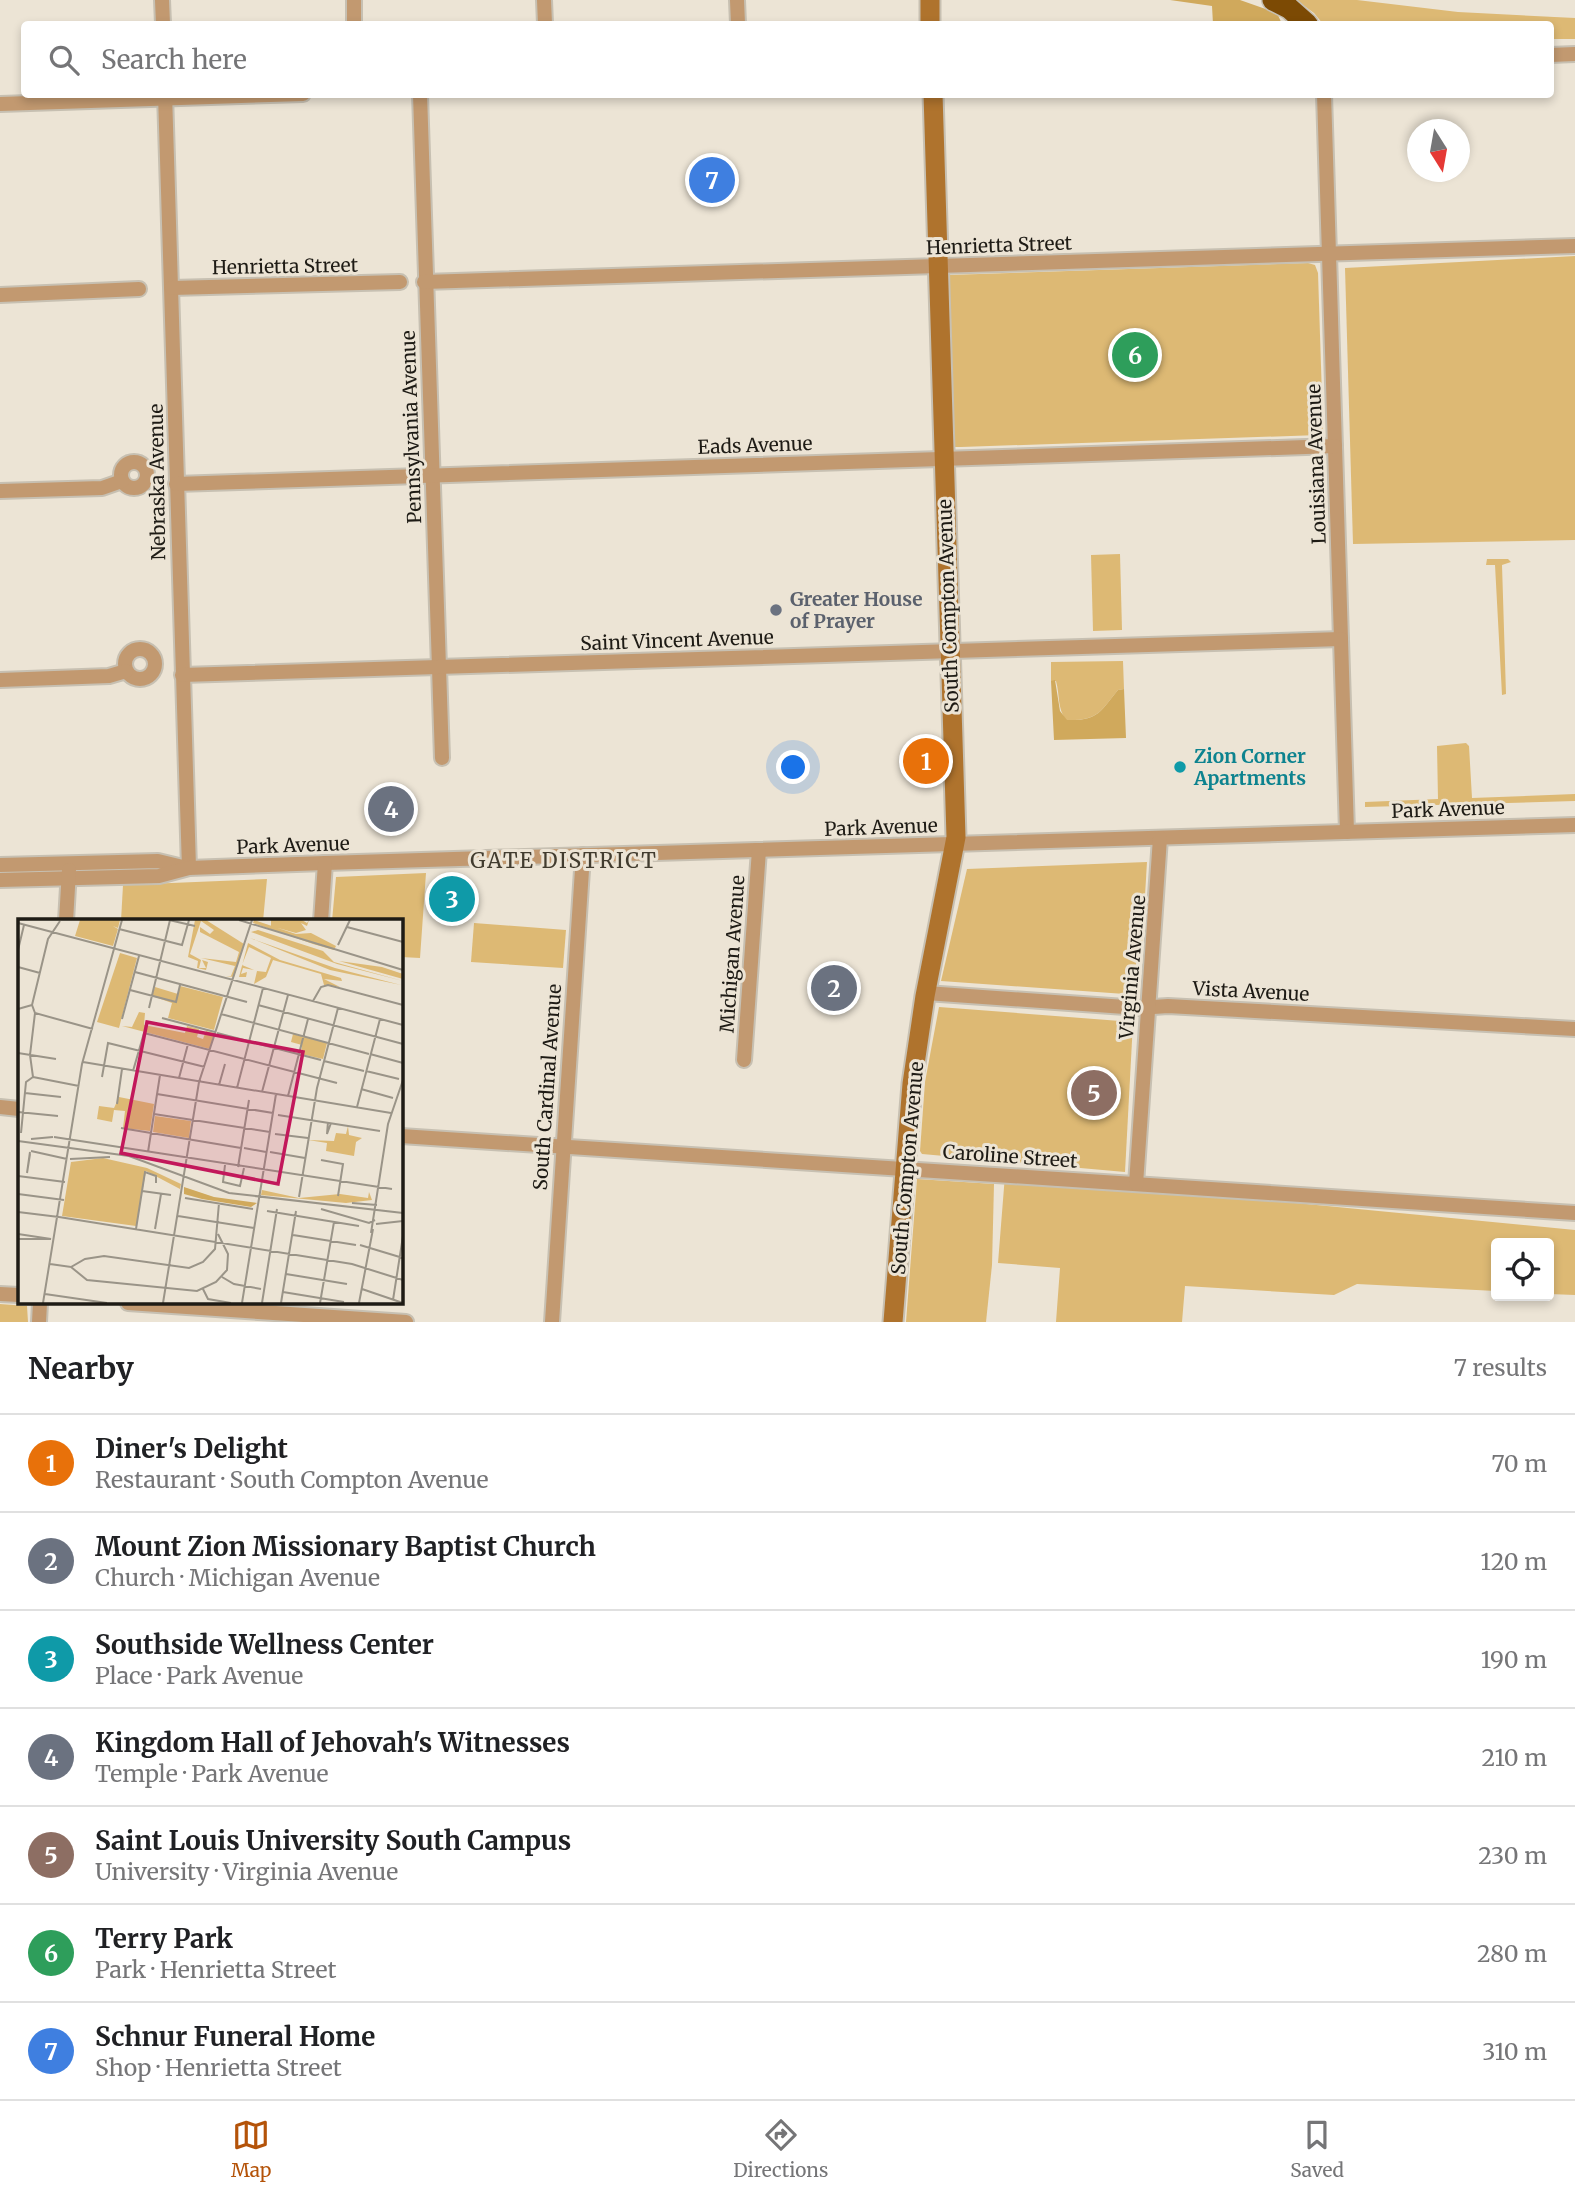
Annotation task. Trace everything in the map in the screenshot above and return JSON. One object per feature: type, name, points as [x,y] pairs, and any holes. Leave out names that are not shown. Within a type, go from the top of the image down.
[{"type":"highway","points":[[1285,11],[1302,21]]},
{"type":"main road","points":[[930,0],[930,21]]},
{"type":"main road","name":"South Compton Avenue","points":[[893,1322],[912,1084],[926,993],[956,844],[933,98]]},
{"type":"street","points":[[162,0],[163,21]]},
{"type":"street","points":[[354,0],[355,21]]},
{"type":"street","points":[[544,0],[545,21]]},
{"type":"street","points":[[737,0],[738,21]]},
{"type":"street","points":[[1554,55],[1575,54]]},
{"type":"street","points":[[0,104],[141,98]]},
{"type":"street","name":"Nebraska Avenue","points":[[165,98],[188,868]]},
{"type":"street","name":"Pennsylvania Avenue","points":[[420,98],[442,758]]},
{"type":"street","name":"Louisiana Avenue","points":[[1324,98],[1347,832]]},
{"type":"street","name":"Henrietta Street","points":[[425,282],[1575,246]]},
{"type":"street","name":"Henrietta Street","points":[[172,288],[400,282]]},
{"type":"street","points":[[0,295],[139,289]]},
{"type":"street","name":"Eads Avenue","points":[[176,484],[1335,446]]},
{"type":"street","points":[[0,491],[102,488],[122,481]]},
{"type":"street","name":"Saint Vincent Avenue","points":[[182,675],[1341,639]]},
{"type":"street","points":[[0,680],[109,676],[126,671]]},
{"type":"street","name":"Park Avenue","points":[[0,865],[159,876],[188,868],[325,863],[1575,825]]},
{"type":"street","name":"Virginia Avenue","points":[[1136,1184],[1160,838]]},
{"type":"street","name":"Michigan Avenue","points":[[744,1060],[759,850]]},
{"type":"street","name":"South Cardinal Avenue","points":[[552,1322],[583,855]]},
{"type":"street","points":[[321,919],[325,863]]},
{"type":"street","points":[[66,919],[69,870]]},
{"type":"street","name":"Park Avenue","points":[[0,880],[69,870]]},
{"type":"street","name":"Vista Avenue","points":[[926,993],[1139,1008],[1182,1006],[1575,1029]]},
{"type":"street","points":[[0,1107],[18,1109]]},
{"type":"street","name":"Caroline Street","points":[[402,1136],[1575,1213]]},
{"type":"street","points":[[0,1294],[18,1295]]},
{"type":"street","points":[[39,1322],[40,1304]]},
{"type":"street","points":[[145,1304],[406,1322]]},
{"type":"shaded area","points":[[1170,0],[1240,0],[1277,13],[1281,21],[1213,21],[1212,6]]},
{"type":"shaded area","points":[[1296,0],[1357,0],[1458,12],[1575,18],[1575,39],[1554,39],[1554,21],[1321,21]]},
{"type":"shaded area","points":[[1575,256],[1575,540],[1353,544],[1345,268]]},
{"type":"shaded area","points":[[1308,263],[1315,265],[1318,273],[1323,428],[1319,435],[961,447],[955,447],[953,444],[949,275]]},
{"type":"shaded area","points":[[1120,554],[1122,630],[1093,631],[1091,555]]},
{"type":"shaded area","points":[[1487,559],[1508,559],[1511,562],[1502,565],[1506,694],[1502,695],[1495,565],[1486,565]]},
{"type":"shaded area","points":[[1123,661],[1124,689],[1118,690],[1092,717],[1066,720],[1060,706],[1056,681],[1051,681],[1051,662]]},
{"type":"shaded area","points":[[1055,680],[1060,711],[1067,720],[1092,717],[1118,690],[1124,689],[1126,738],[1054,740],[1051,681]]},
{"type":"shaded area","points":[[1466,743],[1469,746],[1472,798],[1575,794],[1575,801],[1365,807],[1365,802],[1438,799],[1437,746]]},
{"type":"shaded area","points":[[1147,862],[1139,995],[941,981],[967,869]]},
{"type":"shaded area","points":[[426,873],[420,958],[402,957],[402,919],[332,919],[336,877]]},
{"type":"shaded area","points":[[267,879],[263,919],[121,919],[123,885]]},
{"type":"shaded area","points":[[474,923],[566,930],[563,968],[471,962]]},
{"type":"shaded area","points":[[939,1007],[1133,1022],[1125,1172],[922,1154],[920,1151],[925,1082]]},
{"type":"shaded area","points":[[1005,1175],[1575,1230],[1575,1295],[1554,1294],[1554,1238],[1491,1238],[1491,1291],[1357,1284],[1334,1295],[1185,1286],[1182,1322],[1056,1322],[1060,1268],[998,1263]]},
{"type":"shaded area","points":[[917,1179],[994,1184],[992,1265],[986,1322],[906,1322]]},
{"type":"shaded area","points":[[0,1304],[27,1306],[28,1322],[0,1322]]},
{"type":"place","name":"Schnur Funeral Home","points":[[712,180]]},
{"type":"place","name":"Terry Park","points":[[1135,355]]},
{"type":"place","name":"Greater House of Prayer","points":[[776,610]]},
{"type":"place","name":"Diner's Delight","points":[[926,761]]},
{"type":"place","name":"Zion Corner Apartments","points":[[1180,767]]},
{"type":"place","name":"Kingdom Hall of Jehovah's Witnesses","points":[[391,809]]},
{"type":"place","name":"Southside Wellness Center","points":[[452,899]]},
{"type":"place","name":"Mount Zion Missionary Baptist Church","points":[[834,988]]},
{"type":"place","name":"Saint Louis University South Campus","points":[[1094,1093]]},
{"type":"district","name":"GATE DISTRICT","points":[[564,860]]}]
